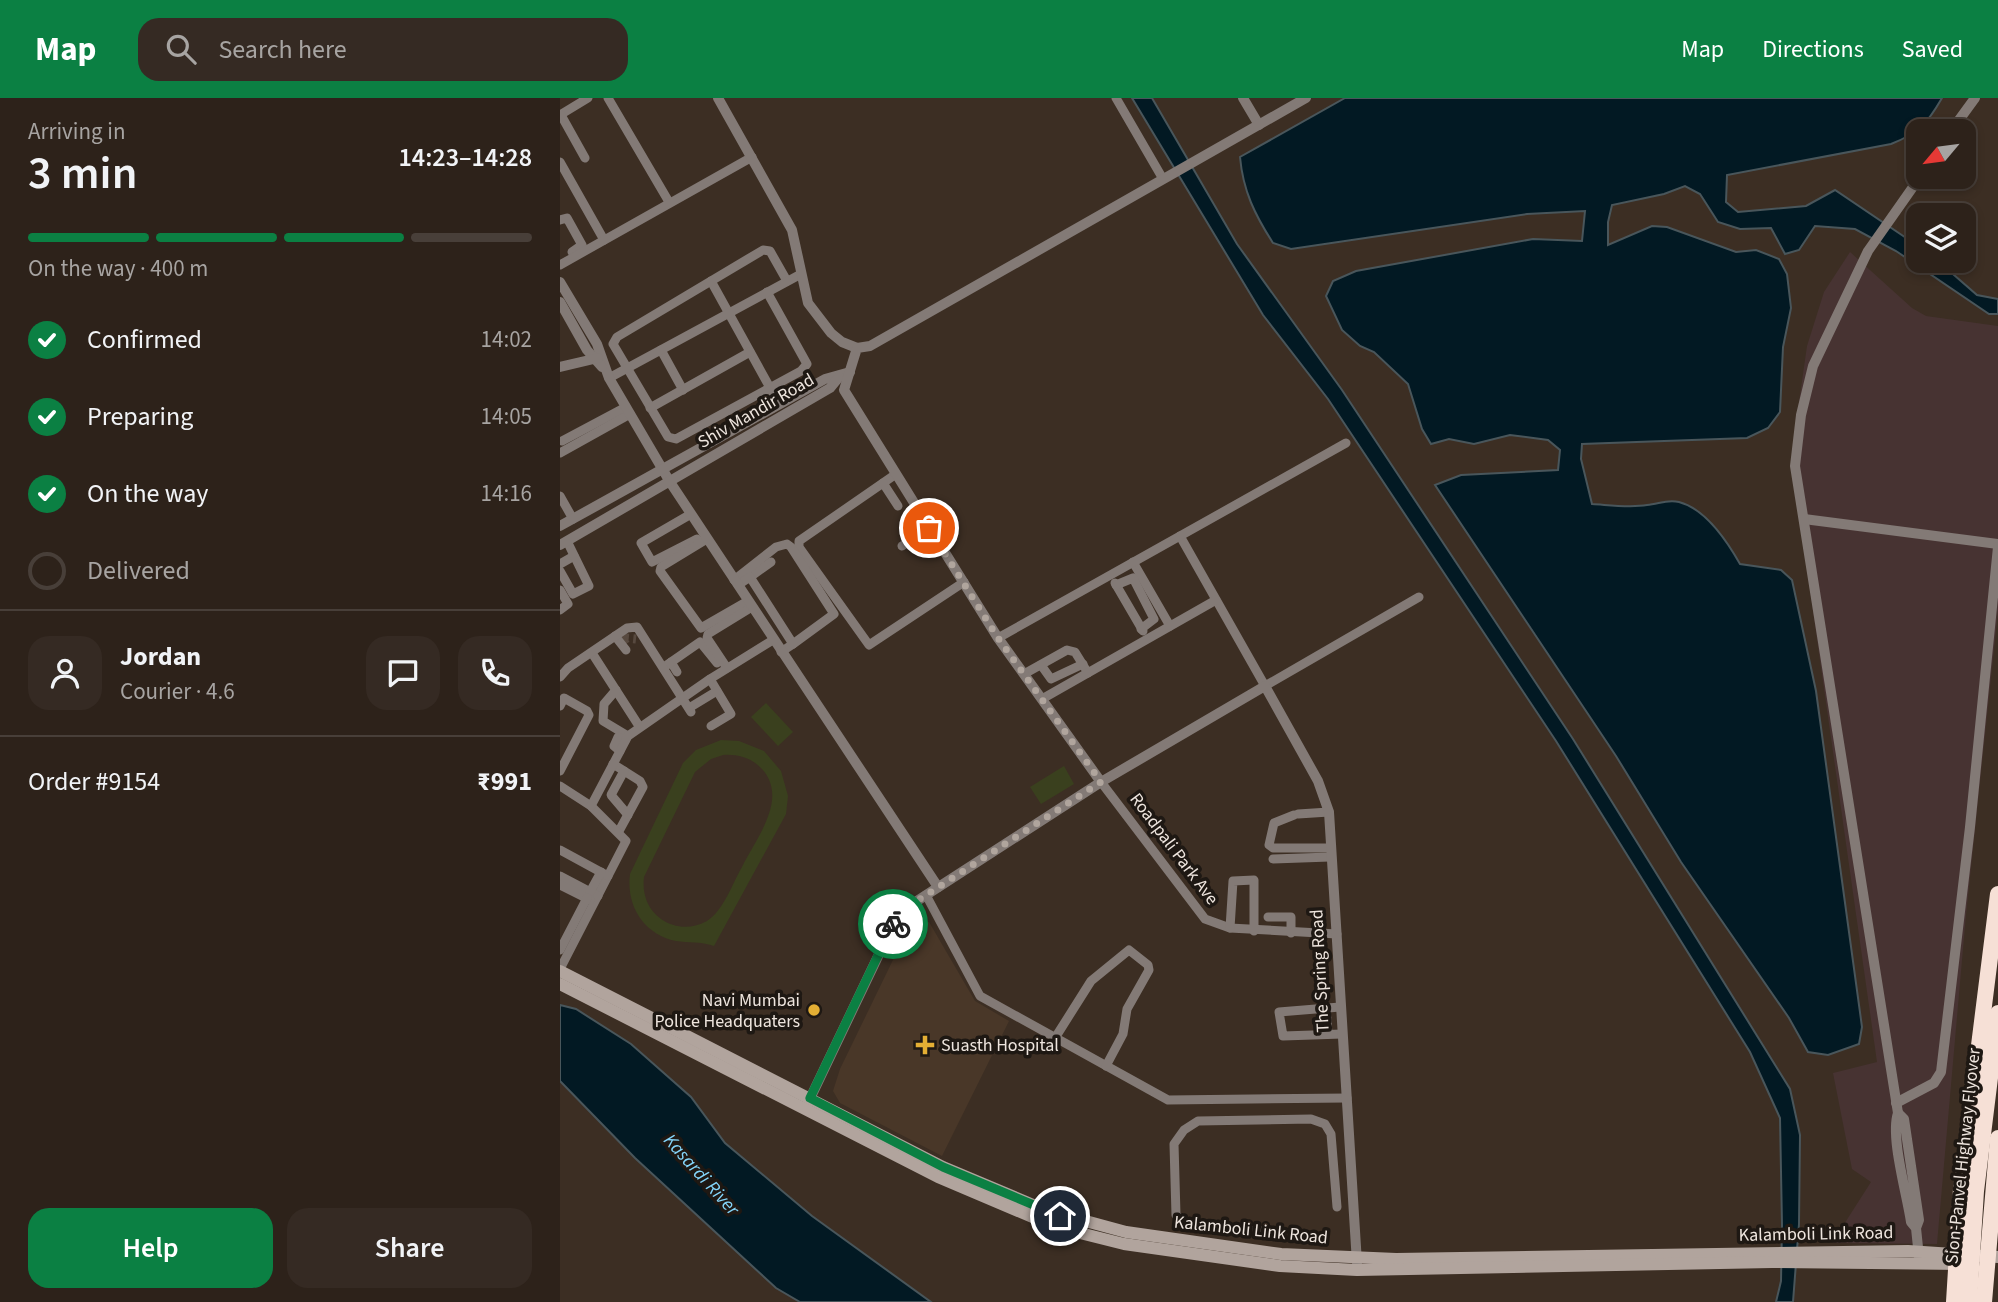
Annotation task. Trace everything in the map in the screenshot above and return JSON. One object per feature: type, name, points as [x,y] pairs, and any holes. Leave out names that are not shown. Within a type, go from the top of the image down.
[{"type":"highway","points":[[1954,1302],[1961,1189],[1998,894]]},
{"type":"highway","name":"Sion-Panvel Highway Flyover","points":[[1969,1302],[1976,1191],[1998,1013]]},
{"type":"highway","name":"Sion-Panvel Highway Flyover","points":[[1984,1302],[1998,1138]]},
{"type":"main road","name":"Kalamboli Link Road","points":[[560,970],[807,1103]]},
{"type":"main road","name":"Kalamboli Link Road","points":[[560,984],[943,1167],[1069,1218],[1126,1232],[1224,1248],[1357,1264],[1772,1257],[1998,1257]]},
{"type":"main road","name":"Kalamboli Link Road","points":[[1956,1258],[1998,1269]]},
{"type":"street","points":[[586,158],[561,115],[588,98]]},
{"type":"street","points":[[608,98],[669,202]]},
{"type":"street","points":[[718,98],[792,230],[803,293],[819,321],[842,342],[857,348],[870,346],[1306,98]]},
{"type":"street","points":[[1116,98],[1165,178]]},
{"type":"street","points":[[1243,98],[1259,125]]},
{"type":"street","points":[[1960,119],[1975,98]]},
{"type":"street","points":[[560,265],[752,157]]},
{"type":"street","points":[[560,162],[604,240]]},
{"type":"street","points":[[1911,189],[1868,251],[1813,366],[1804,403],[1796,466],[1897,1108],[1895,1121],[1899,1147],[1911,1222],[1916,1228],[1919,1257]]},
{"type":"street","points":[[560,220],[567,218],[582,245],[560,259]]},
{"type":"street","points":[[767,292],[807,364],[801,371],[676,439],[668,438],[613,344],[617,337],[764,250],[770,251],[787,281]]},
{"type":"street","points":[[560,367],[627,368],[801,274]]},
{"type":"street","points":[[711,281],[779,404]]},
{"type":"street","points":[[560,282],[597,344],[602,366]]},
{"type":"street","points":[[560,302],[602,366],[670,482],[938,887]]},
{"type":"street","points":[[839,377],[850,372],[857,348]]},
{"type":"street","points":[[661,350],[683,390]]},
{"type":"street","points":[[650,408],[750,352]]},
{"type":"street","name":"Roadpali Park Ave","points":[[850,372],[844,390],[998,638],[1199,914],[1230,928],[1337,934]]},
{"type":"street","name":"Shiv Mandir Road","points":[[560,526],[825,379],[839,377]]},
{"type":"street","name":"Shiv Mandir Road","points":[[563,543],[830,388],[839,377]]},
{"type":"street","points":[[562,441],[628,410]]},
{"type":"street","points":[[560,453],[628,410]]},
{"type":"street","points":[[998,638],[1346,443]]},
{"type":"street","points":[[896,474],[799,541],[799,547],[869,645],[964,582]]},
{"type":"street","points":[[883,484],[898,506]]},
{"type":"street","points":[[560,496],[573,519]]},
{"type":"street","points":[[691,514],[642,540],[652,562],[706,537]]},
{"type":"street","points":[[1804,519],[1998,545],[1941,1072],[1934,1083],[1897,1108]]},
{"type":"street","points":[[902,546],[929,528]]},
{"type":"street","points":[[1180,536],[1265,686]]},
{"type":"street","points":[[706,537],[660,570],[701,628],[750,604]]},
{"type":"street","points":[[560,571],[573,594],[589,586],[574,556],[563,543]]},
{"type":"street","points":[[748,574],[776,547],[786,544],[833,610],[832,618],[781,652]]},
{"type":"street","points":[[560,564],[574,556]]},
{"type":"street","points":[[736,582],[771,562]]},
{"type":"street","points":[[1133,562],[1170,626]]},
{"type":"street","points":[[748,574],[793,644]]},
{"type":"street","points":[[1110,575],[1147,639]]},
{"type":"street","points":[[1116,585],[1133,578],[1154,619],[1141,629]]},
{"type":"street","points":[[560,590],[568,604],[560,610]]},
{"type":"street","points":[[807,1103],[893,925],[903,910],[1101,782],[1419,597]]},
{"type":"street","points":[[1041,665],[1051,680],[1085,668],[1147,639],[1216,600]]},
{"type":"street","points":[[725,669],[707,638],[708,634],[750,604]]},
{"type":"street","points":[[560,677],[568,668],[592,653],[621,643],[632,626],[637,627],[648,651],[677,672]]},
{"type":"street","points":[[591,806],[627,739],[639,726],[773,640]]},
{"type":"street","points":[[667,664],[700,642],[725,669]]},
{"type":"street","points":[[1024,674],[1067,650],[1075,652],[1085,668]]},
{"type":"street","points":[[592,653],[613,696],[639,726]]},
{"type":"street","points":[[667,664],[690,710],[717,691]]},
{"type":"street","points":[[1042,699],[1085,668]]},
{"type":"street","points":[[710,679],[730,715],[711,726]]},
{"type":"street","name":"The Spring Road","points":[[1265,686],[1318,781],[1329,812],[1357,1264]]},
{"type":"street","points":[[613,696],[602,711],[603,721],[627,739]]},
{"type":"street","points":[[560,770],[589,715],[587,711],[561,700]]},
{"type":"street","points":[[613,764],[643,787],[619,831]]},
{"type":"street","points":[[624,771],[611,795],[628,815]]},
{"type":"street","points":[[560,786],[591,806],[619,831],[626,841],[592,897],[573,935],[560,970]]},
{"type":"street","points":[[1329,812],[1296,815],[1274,823],[1269,845],[1273,848],[1330,853]]},
{"type":"street","points":[[560,850],[604,874]]},
{"type":"street","points":[[1273,859],[1330,853]]},
{"type":"street","points":[[560,876],[592,897]]},
{"type":"street","points":[[1230,928],[1233,881],[1254,880],[1254,931]]},
{"type":"street","points":[[560,884],[592,897]]},
{"type":"street","points":[[926,895],[980,996],[1176,1102],[1348,1098]]},
{"type":"street","points":[[1268,932],[1268,915],[1291,917],[1291,933]]},
{"type":"street","points":[[560,950],[573,935]]},
{"type":"street","points":[[1055,1038],[1091,981],[1129,950],[1135,951],[1149,970],[1127,1009],[1123,1034],[1106,1066]]},
{"type":"street","points":[[1326,1007],[1328,1034]]},
{"type":"street","points":[[1340,1007],[1279,1012],[1283,1036],[1342,1034]]},
{"type":"street","points":[[1282,1232],[1190,1227],[1182,1221],[1176,1215],[1173,1204],[1174,1144],[1178,1137],[1198,1121],[1311,1119],[1325,1124],[1331,1134],[1337,1207]]},
{"type":"street","points":[[1331,1134],[1350,1134]]},
{"type":"street","points":[[1336,1174],[1352,1173]]},
{"type":"shaded area","points":[[1850,252],[1912,308],[1926,316],[1998,326],[1998,611],[1966,915],[1937,1244],[1832,1243],[1871,1182],[1852,1169],[1833,1073],[1877,1062],[1793,470],[1795,430],[1807,346],[1824,292]]},
{"type":"shaded area","name":"Suasth Hospital","points":[[917,918],[929,922],[975,1001],[1009,1021],[942,1156],[840,1103],[833,1091],[840,1069],[908,929]]},
{"type":"green space","points":[[766,703],[793,732],[778,746],[751,717]]},
{"type":"green space","points":[[721,740],[739,741],[764,751],[781,771],[788,796],[786,814],[714,946],[676,941],[654,932],[639,917],[629,885],[630,874],[683,763],[696,750]],"holes":[[[723,755],[739,756],[754,762],[762,769],[772,793],[771,806],[762,831],[718,910],[707,921],[696,925],[672,925],[656,915],[649,906],[644,877],[695,772],[711,759]]]},
{"type":"green space","points":[[1064,766],[1074,784],[1041,804],[1030,787]]},
{"type":"water","points":[[1132,98],[1152,98],[1237,244],[1342,390],[1573,739],[1790,1089],[1800,1135],[1799,1224],[1793,1302],[1776,1302],[1781,1281],[1780,1118],[1750,1052],[1556,741],[1328,399],[1263,315]]},
{"type":"water","points":[[1345,98],[1942,98],[1928,119],[1906,119],[1906,137],[1891,144],[1727,175],[1726,202],[1738,212],[1806,206],[1835,190],[1906,238],[1906,258],[1855,229],[1815,226],[1799,250],[1785,254],[1771,228],[1740,229],[1718,222],[1700,194],[1685,186],[1664,194],[1612,205],[1608,222],[1608,245],[1652,226],[1667,227],[1736,252],[1756,250],[1779,259],[1787,274],[1791,308],[1783,347],[1780,412],[1768,428],[1747,438],[1582,444],[1581,459],[1592,504],[1634,506],[1679,502],[1698,511],[1715,527],[1740,564],[1781,570],[1792,580],[1816,691],[1862,1027],[1859,1044],[1828,1055],[1808,1052],[1789,1018],[1681,862],[1616,756],[1435,485],[1461,475],[1558,470],[1560,450],[1548,440],[1510,435],[1474,444],[1449,439],[1431,444],[1422,429],[1408,384],[1374,352],[1360,346],[1342,330],[1326,296],[1333,281],[1356,271],[1533,239],[1582,241],[1585,211],[1527,214],[1291,249],[1273,243],[1261,223],[1244,181],[1240,157]]},
{"type":"water","points":[[1928,273],[1952,273],[1977,295],[1998,299],[1998,314],[1989,314]]},
{"type":"water","name":"Kasardi River","points":[[560,1005],[576,1009],[631,1044],[691,1097],[725,1143],[812,1216],[931,1302],[800,1302],[776,1288],[635,1158],[560,1081]]},
{"type":"tunnel","points":[[621,642],[627,638],[636,639]]},
{"type":"way so far","points":[[893,924],[903,910],[1101,782],[998,638],[929,528]]},
{"type":"place","name":"Navi Mumbai Police Headquaters","points":[[814,1010]]},
{"type":"place","name":"Suasth Hospital","points":[[925,1045]]},
{"type":"route","points":[[893,924],[810,1098],[943,1167],[1060,1216]]}]
